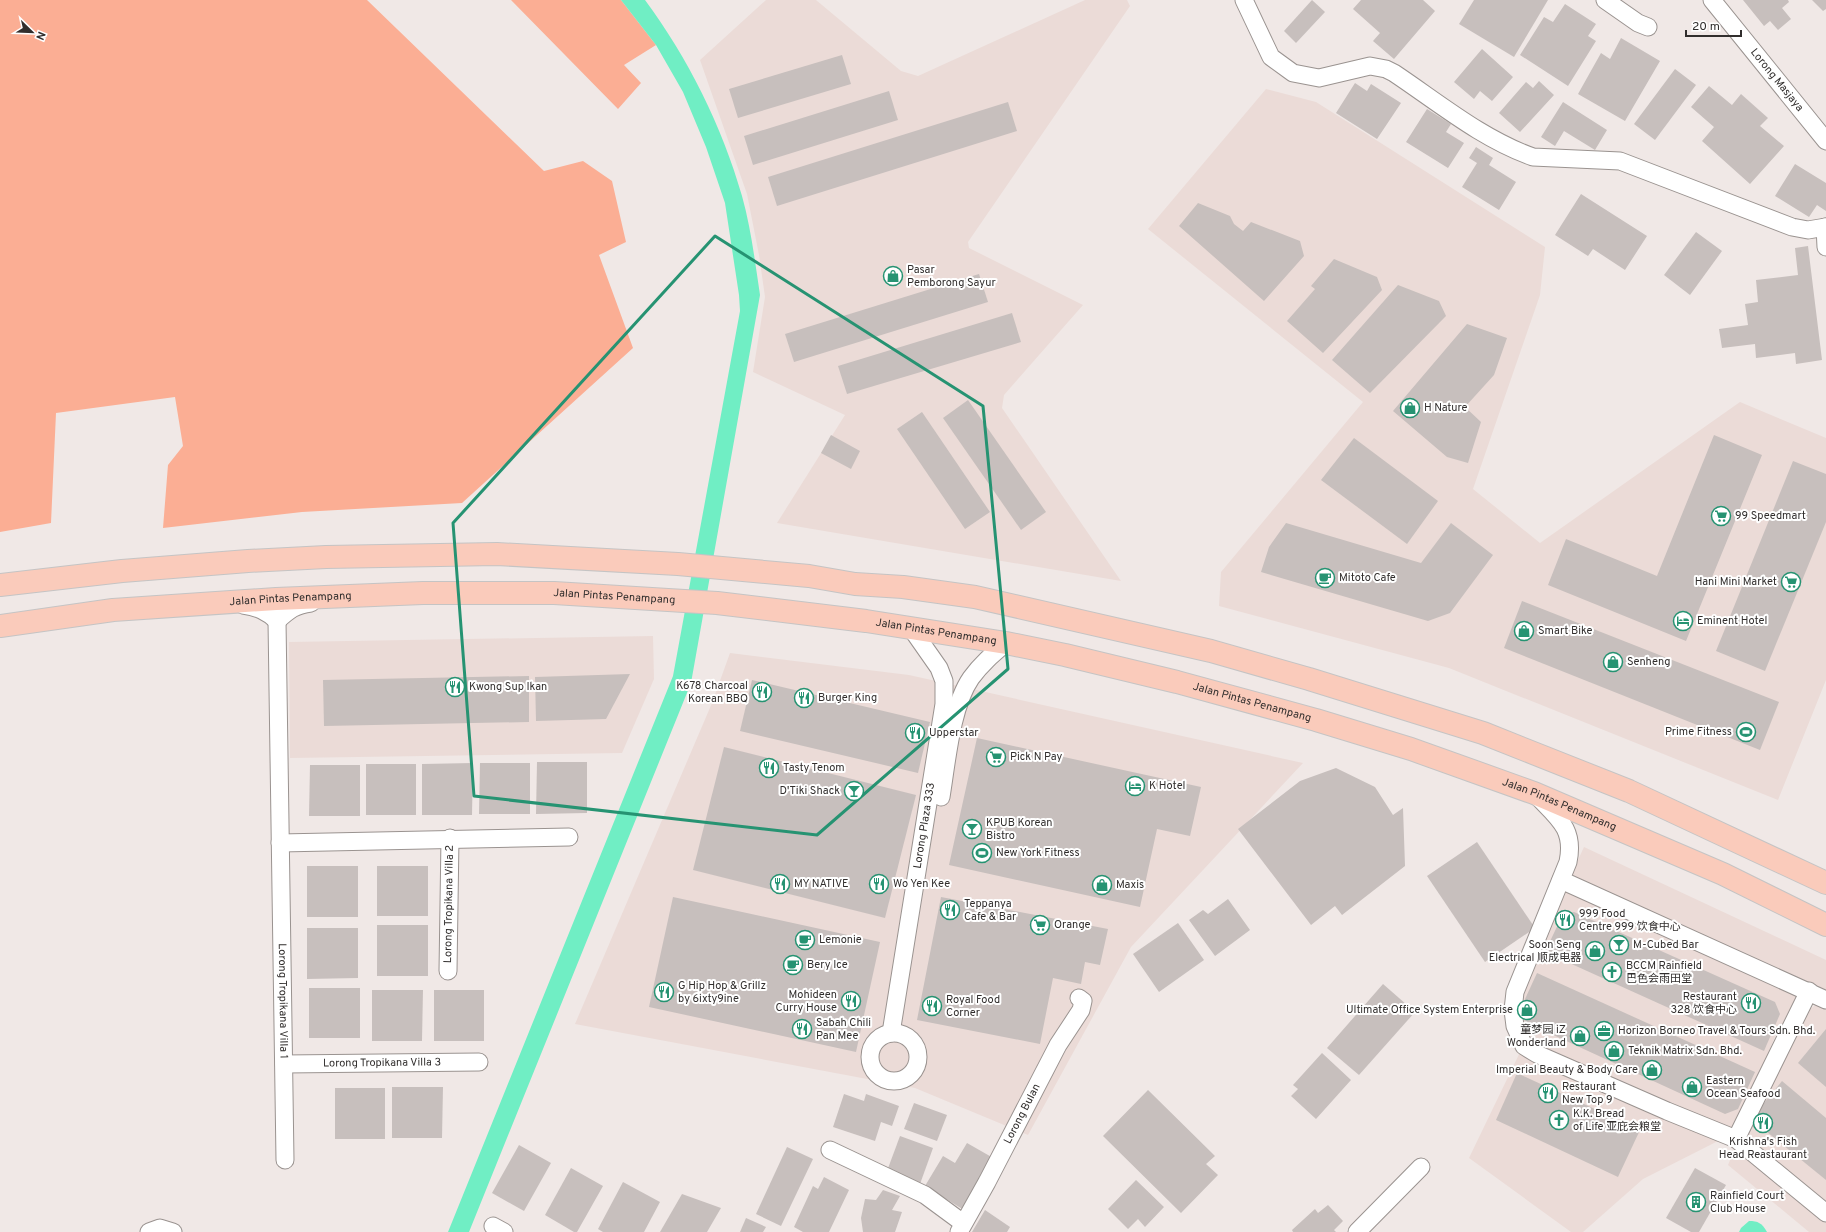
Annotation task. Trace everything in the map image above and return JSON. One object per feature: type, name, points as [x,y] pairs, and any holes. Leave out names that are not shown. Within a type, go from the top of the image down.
[{"type":"main road","points":[[0,585],[122,571],[248,560],[496,554],[724,568],[809,576],[855,584],[903,587],[975,597],[1211,651],[1483,733],[1629,791],[1826,883]]},
{"type":"main road","name":"Jalan Pintas Penampang","points":[[0,626],[113,610],[222,602],[383,594],[554,593],[717,603],[1006,642],[1169,680],[1316,720],[1411,749],[1534,793],[1723,874],[1826,925]]},
{"type":"street","points":[[1244,0],[1270,57],[1293,73],[1319,78],[1370,66],[1386,69],[1482,133],[1533,157],[1620,161],[1792,227],[1808,230],[1826,227],[1826,247]]},
{"type":"street","points":[[1605,0],[1638,23],[1648,27]]},
{"type":"street","name":"Lorong Masjaya","points":[[1712,0],[1826,141]]},
{"type":"street","points":[[222,602],[254,606],[269,613],[278,621],[286,612],[298,605],[383,594]]},
{"type":"street","name":"Lorong Tropikana Villa 1","points":[[278,621],[285,1160]]},
{"type":"street","name":"Lorong Plaza 333","points":[[911,628],[939,668],[944,680],[944,704],[895,1033],[957,705],[965,687],[982,664],[1006,642]]},
{"type":"street","points":[[1534,793],[1566,829],[1570,840],[1568,862],[1515,992],[1513,1010],[1515,1026],[1524,1046],[1537,1054],[1736,1139],[1826,1213]]},
{"type":"street","points":[[280,843],[450,838],[569,837]]},
{"type":"street","name":"Lorong Tropikana Villa 2","points":[[448,970],[450,838]]},
{"type":"street","points":[[1560,880],[1809,991],[1826,1000]]},
{"type":"street","points":[[1736,1139],[1809,991]]},
{"type":"street","name":"Lorong Bulan","points":[[961,1228],[987,1182],[1058,1045],[1081,1010],[1083,1001],[1079,998]]},
{"type":"street","name":"Lorong Tropikana Villa 3","points":[[284,1064],[480,1062]]},
{"type":"street","points":[[830,1150],[925,1195],[961,1228]]},
{"type":"street","points":[[1357,1232],[1420,1167]]},
{"type":"street","points":[[149,1232],[160,1228],[173,1232]]},
{"type":"highlighted area","points":[[715,236],[983,406],[1008,669],[817,835],[474,796],[453,523]]},
{"type":"shaded area","points":[[0,0],[367,0],[544,171],[583,161],[612,181],[626,242],[599,255],[633,348],[462,503],[302,512],[163,528],[168,465],[183,446],[175,397],[56,413],[51,523],[0,532]]},
{"type":"shaded area","points":[[511,0],[621,0],[656,45],[624,65],[641,83],[618,109]]},
{"type":"shaded area","points":[[621,0],[645,0],[661,22],[689,69],[714,119],[734,170],[742,196],[750,233],[760,295],[691,683],[469,1232],[448,1232],[673,676],[740,311],[739,295],[725,203],[706,147],[683,92],[656,45]]},
{"type":"shaded area","name":"Pasar Pemborong Sayur","points":[[766,0],[816,0],[901,71],[918,76],[1085,0],[1127,0],[1130,6],[968,242],[969,248],[1083,305],[1004,395],[1002,408],[1121,581],[777,523],[845,415],[753,372],[765,297],[759,255],[747,194],[700,60]]},
{"type":"shaded area","points":[[1266,89],[1316,102],[1545,247],[1540,295],[1473,489],[1540,543],[1740,402],[1826,438],[1826,680],[1778,800],[1449,668],[1219,606],[1221,572],[1363,402],[1148,229]]},
{"type":"shaded area","points":[[653,636],[654,679],[622,753],[290,758],[289,642]]},
{"type":"shaded area","points":[[730,653],[909,675],[1303,763],[1131,947],[1028,1135],[915,1088],[575,1024],[712,703]]},
{"type":"shaded area","points":[[1584,847],[1826,960],[1826,991],[1778,1029],[1734,1139],[1718,1141],[1643,1179],[1583,1232],[1571,1232],[1469,1158],[1523,1046],[1508,1011]]},
{"type":"shaded area","points":[[1826,997],[1826,1232],[1809,1232],[1728,1165],[1784,1029]]},
{"type":"shaded area","points":[[1749,1221],[1760,1223],[1767,1232],[1739,1232],[1741,1228]]},
{"type":"building","points":[[1312,0],[1325,12],[1296,43],[1284,31]]},
{"type":"building","points":[[1361,0],[1423,0],[1435,11],[1394,59],[1373,41],[1380,33],[1353,9]]},
{"type":"building","points":[[1474,0],[1548,0],[1514,57],[1459,24]]},
{"type":"building","points":[[1743,0],[1788,0],[1789,2],[1782,8],[1791,19],[1778,30],[1770,21],[1764,26]]},
{"type":"building","points":[[1812,0],[1826,0],[1826,9],[1823,11]]},
{"type":"building","points":[[1565,4],[1596,24],[1588,36],[1596,41],[1568,86],[1520,55],[1544,17],[1553,22]]},
{"type":"building","points":[[1621,38],[1660,61],[1625,121],[1578,94],[1601,53],[1610,59]]},
{"type":"building","points":[[1482,49],[1513,77],[1492,101],[1480,91],[1474,99],[1454,82]]},
{"type":"building","points":[[842,55],[851,84],[738,118],[729,89]]},
{"type":"building","points":[[1675,69],[1696,85],[1655,140],[1634,124]]},
{"type":"building","points":[[1539,81],[1554,95],[1520,132],[1499,113],[1526,82],[1533,88]]},
{"type":"building","points":[[1355,83],[1367,91],[1371,84],[1401,103],[1377,139],[1336,113]]},
{"type":"building","points":[[1709,86],[1732,105],[1741,94],[1768,118],[1760,126],[1784,146],[1750,184],[1702,141],[1714,127],[1691,107]]},
{"type":"building","points":[[889,91],[898,120],[753,165],[744,136]]},
{"type":"building","points":[[1008,102],[1017,131],[777,206],[768,177]]},
{"type":"building","points":[[1563,102],[1607,130],[1595,150],[1564,131],[1555,146],[1541,137]]},
{"type":"building","points":[[1427,109],[1451,124],[1446,132],[1464,143],[1448,168],[1406,142]]},
{"type":"building","points":[[1476,147],[1493,158],[1489,165],[1516,182],[1499,210],[1462,187],[1477,163],[1469,158]]},
{"type":"building","points":[[1795,164],[1826,183],[1826,211],[1817,205],[1809,217],[1775,196]]},
{"type":"building","points":[[1581,194],[1647,236],[1625,270],[1593,249],[1588,256],[1555,235]]},
{"type":"building","points":[[1198,203],[1230,216],[1234,224],[1243,231],[1251,222],[1300,241],[1304,256],[1264,301],[1179,226]]},
{"type":"building","points":[[1696,232],[1722,251],[1690,295],[1664,275]]},
{"type":"building","points":[[1808,246],[1822,360],[1796,364],[1795,353],[1756,358],[1755,344],[1722,348],[1719,329],[1748,325],[1745,304],[1758,302],[1756,280],[1798,275],[1795,248]]},
{"type":"building","points":[[1334,259],[1377,277],[1382,290],[1323,353],[1287,321],[1315,289],[1311,286]]},
{"type":"building","points":[[979,274],[988,302],[794,362],[785,334]]},
{"type":"building","points":[[1398,285],[1439,301],[1446,316],[1370,393],[1332,360]]},
{"type":"building","points":[[1012,313],[1021,342],[847,394],[838,366]]},
{"type":"building","points":[[1467,324],[1507,338],[1494,375],[1465,407],[1481,422],[1468,463],[1447,457],[1393,411]]},
{"type":"building","points":[[968,400],[1046,512],[1021,530],[943,418]]},
{"type":"building","points":[[922,412],[990,512],[965,529],[897,429]]},
{"type":"building","points":[[831,435],[860,451],[851,469],[821,453]]},
{"type":"building","points":[[1714,435],[1762,455],[1686,641],[1548,585],[1566,539],[1657,576]]},
{"type":"building","points":[[1354,438],[1438,501],[1407,544],[1321,480]]},
{"type":"building","points":[[1793,461],[1826,474],[1826,522],[1765,671],[1716,651]]},
{"type":"building","points":[[1286,523],[1421,563],[1451,523],[1493,555],[1450,613],[1428,621],[1261,572],[1269,547]]},
{"type":"building","points":[[1522,601],[1779,702],[1760,750],[1504,648]]},
{"type":"building","points":[[630,674],[606,719],[536,721],[535,677]]},
{"type":"building","points":[[529,676],[529,722],[324,726],[323,680]]},
{"type":"building","points":[[752,680],[930,722],[918,773],[740,731]]},
{"type":"building","points":[[977,738],[1201,787],[1190,836],[1157,829],[1140,907],[949,865]]},
{"type":"building","points":[[724,747],[916,795],[885,918],[693,870]]},
{"type":"building","points":[[537,762],[587,762],[587,813],[536,814]]},
{"type":"building","points":[[473,763],[472,815],[422,815],[422,764]]},
{"type":"building","points":[[480,763],[530,763],[530,814],[479,814]]},
{"type":"building","points":[[366,764],[416,764],[416,815],[366,815]]},
{"type":"building","points":[[310,765],[360,765],[360,816],[309,816]]},
{"type":"building","points":[[1336,768],[1375,787],[1393,815],[1403,808],[1405,866],[1342,915],[1335,906],[1311,925],[1238,829],[1300,781]]},
{"type":"building","points":[[1477,842],[1535,928],[1485,962],[1427,876]]},
{"type":"building","points":[[307,866],[358,866],[358,917],[307,917]]},
{"type":"building","points":[[377,866],[428,866],[428,916],[377,916]]},
{"type":"building","points":[[673,897],[880,942],[856,1052],[649,1007]]},
{"type":"building","points":[[941,897],[1108,929],[1100,965],[1085,962],[1081,984],[1053,978],[1040,1044],[917,1020]]},
{"type":"building","points":[[1228,899],[1250,930],[1215,956],[1189,920],[1203,910],[1208,914]]},
{"type":"building","points":[[1574,912],[1775,1002],[1780,1014],[1764,1051],[1545,952],[1562,916]]},
{"type":"building","points":[[1178,923],[1204,960],[1159,992],[1133,954]]},
{"type":"building","points":[[377,925],[428,925],[428,976],[377,976]]},
{"type":"building","points":[[307,928],[358,928],[358,978],[307,979]]},
{"type":"building","points":[[1537,973],[1755,1072],[1738,1109],[1725,1114],[1525,1022],[1520,1010]]},
{"type":"building","points":[[1383,984],[1415,1012],[1359,1075],[1327,1048]]},
{"type":"building","points":[[309,988],[360,988],[360,1038],[309,1038]]},
{"type":"building","points":[[372,990],[423,990],[422,1041],[372,1041]]},
{"type":"building","points":[[434,990],[484,990],[484,1041],[434,1041]]},
{"type":"building","points":[[1826,1029],[1826,1087],[1798,1063]]},
{"type":"building","points":[[1322,1053],[1351,1080],[1316,1119],[1291,1096],[1298,1089],[1293,1085]]},
{"type":"building","points":[[1517,1073],[1640,1130],[1618,1177],[1496,1120]]},
{"type":"building","points":[[1782,1081],[1826,1118],[1826,1180],[1751,1119]]},
{"type":"building","points":[[392,1087],[443,1087],[442,1138],[392,1138]]},
{"type":"building","points":[[335,1088],[385,1088],[385,1139],[335,1139]]},
{"type":"building","points":[[1148,1090],[1215,1156],[1206,1164],[1218,1175],[1181,1213],[1103,1136]]},
{"type":"building","points":[[844,1094],[864,1101],[866,1094],[899,1106],[892,1126],[881,1122],[875,1141],[833,1127]]},
{"type":"building","points":[[914,1103],[947,1115],[937,1141],[904,1129]]},
{"type":"building","points":[[900,1136],[933,1148],[920,1184],[887,1171]]},
{"type":"building","points":[[967,1143],[995,1159],[964,1210],[925,1186],[943,1156],[955,1163]]},
{"type":"building","points":[[519,1145],[551,1163],[524,1211],[492,1193]]},
{"type":"building","points":[[787,1147],[813,1159],[781,1226],[756,1214]]},
{"type":"building","points":[[571,1168],[603,1186],[577,1232],[574,1232],[545,1215]]},
{"type":"building","name":"Rainfield Court Club House","points":[[1695,1168],[1726,1185],[1699,1232],[1691,1232],[1666,1218]]},
{"type":"building","points":[[824,1177],[849,1190],[829,1232],[803,1232],[794,1227],[813,1186],[818,1189]]},
{"type":"building","points":[[1136,1180],[1164,1207],[1145,1227],[1138,1219],[1128,1229],[1108,1209]]},
{"type":"building","points":[[623,1182],[660,1202],[644,1232],[603,1232],[598,1229]]},
{"type":"building","points":[[883,1190],[900,1196],[892,1210],[902,1212],[895,1232],[863,1232],[861,1218],[865,1199],[876,1200]]},
{"type":"building","points":[[682,1194],[721,1208],[707,1232],[660,1232]]},
{"type":"building","points":[[1328,1205],[1343,1221],[1334,1230],[1336,1232],[1293,1232],[1292,1230],[1315,1209],[1318,1213]]},
{"type":"building","points":[[985,1210],[1010,1227],[1007,1232],[972,1232]]},
{"type":"building","points":[[746,1218],[766,1227],[763,1232],[740,1232]]},
{"type":"place","name":"Pasar Pemborong Sayur","points":[[893,276]]},
{"type":"place","name":"H Nature","points":[[1410,408]]},
{"type":"place","name":"99 Speedmart","points":[[1721,516]]},
{"type":"place","name":"Mitoto Cafe","points":[[1325,578]]},
{"type":"place","name":"Hani Mini Market","points":[[1791,582]]},
{"type":"place","name":"Eminent Hotel","points":[[1683,621]]},
{"type":"place","name":"Smart Bike","points":[[1524,631]]},
{"type":"place","name":"Senheng","points":[[1613,662]]},
{"type":"place","name":"Kwong Sup Ikan","points":[[455,687]]},
{"type":"place","name":"K678 Charcoal Korean BBQ","points":[[762,692]]},
{"type":"place","name":"Burger King","points":[[804,698]]},
{"type":"place","name":"Prime Fitness","points":[[1746,732]]},
{"type":"place","name":"Upperstar","points":[[915,733]]},
{"type":"place","name":"Pick N Pay","points":[[996,757]]},
{"type":"place","name":"Tasty Tenom","points":[[769,768]]},
{"type":"place","name":"K Hotel","points":[[1135,786]]},
{"type":"place","name":"D'Tiki Shack","points":[[854,791]]},
{"type":"place","name":"KPUB Korean Bistro","points":[[972,829]]},
{"type":"place","name":"New York Fitness","points":[[982,853]]},
{"type":"place","name":"MY NATIVE","points":[[780,884]]},
{"type":"place","name":"Wo Yen Kee","points":[[879,884]]},
{"type":"place","name":"Maxis","points":[[1102,885]]},
{"type":"place","name":"Teppanya Cafe & Bar","points":[[950,910]]},
{"type":"place","name":"999 Food Centre 999 饮食中心","points":[[1565,920]]},
{"type":"place","name":"Orange","points":[[1040,925]]},
{"type":"place","name":"Lemonie","points":[[805,940]]},
{"type":"place","name":"M-Cubed Bar","points":[[1619,945]]},
{"type":"place","name":"Soon Seng Electrical 顺成电器","points":[[1595,951]]},
{"type":"place","name":"Bery Ice","points":[[793,965]]},
{"type":"place","name":"BCCM Rainfield 巴色会雨田堂","points":[[1612,972]]},
{"type":"place","name":"G Hip Hop & Grillz by 6ixty9ine","points":[[664,992]]},
{"type":"place","name":"Mohideen Curry House","points":[[851,1001]]},
{"type":"place","name":"Restaurant 328 饮食中心","points":[[1751,1003]]},
{"type":"place","name":"Royal Food Corner","points":[[932,1006]]},
{"type":"place","name":"Ultimate Office System Enterprise","points":[[1527,1010]]},
{"type":"place","name":"Sabah Chili Pan Mee","points":[[802,1029]]},
{"type":"place","name":"Horizon Borneo Travel & Tours Sdn. Bhd.","points":[[1604,1031]]},
{"type":"place","name":"童梦园 iZ Wonderland","points":[[1580,1036]]},
{"type":"place","name":"Teknik Matrix Sdn. Bhd.","points":[[1614,1051]]},
{"type":"place","name":"Imperial Beauty & Body Care","points":[[1652,1070]]},
{"type":"place","name":"Eastern Ocean Seafood","points":[[1692,1087]]},
{"type":"place","name":"Restaurant New Top 9","points":[[1548,1093]]},
{"type":"place","name":"K.K. Bread of Life 亚庇会粮堂","points":[[1559,1120]]},
{"type":"place","name":"Krishna's Fish Head Reastaurant","points":[[1763,1123]]},
{"type":"place","name":"Rainfield Court Club House","points":[[1696,1202]]}]
